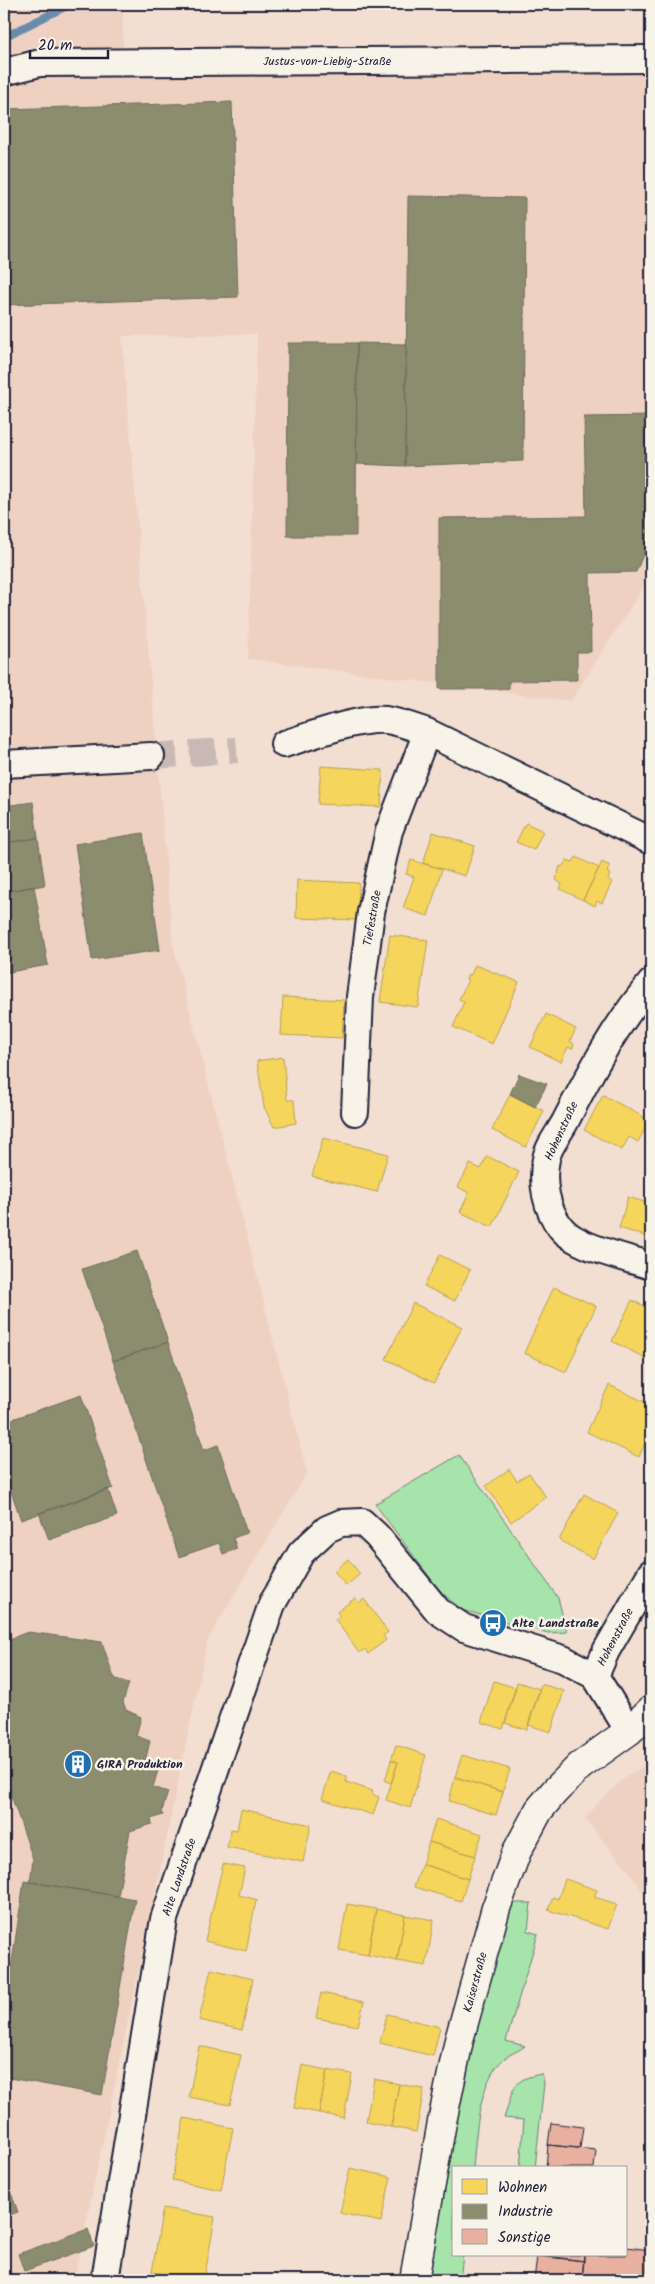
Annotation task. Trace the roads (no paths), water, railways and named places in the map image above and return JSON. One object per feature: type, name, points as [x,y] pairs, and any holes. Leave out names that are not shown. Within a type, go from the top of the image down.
[{"type":"main road","name":"Kaiserstraße","points":[[414,2280],[440,2132],[460,2040],[496,1908],[510,1870],[528,1830],[554,1792],[595,1754],[640,1729],[651,1710]]},
{"type":"street","name":"Justus-von-Liebig-Straße","points":[[4,72],[40,63],[651,59]]},
{"type":"street","points":[[284,744],[367,721],[391,721],[426,732],[651,841]]},
{"type":"street","name":"Tiefestraße","points":[[355,1112],[360,997],[371,912],[389,831],[426,732]]},
{"type":"street","points":[[4,764],[151,756]]},
{"type":"street","name":"Hohenstraße","points":[[651,983],[636,1001],[592,1068],[546,1158],[544,1184],[550,1210],[561,1229],[578,1242],[651,1266]]},
{"type":"street","name":"Alte Landstraße","points":[[105,2280],[164,1919],[272,1604],[301,1553],[327,1529],[341,1523],[362,1522],[377,1536],[438,1611],[464,1628],[563,1659],[595,1676]]},
{"type":"street","name":"Hohenstraße","points":[[595,1676],[606,1651],[651,1573]]},
{"type":"street","points":[[595,1676],[640,1729]]},
{"type":"waterway","points":[[4,37],[71,4]]},
{"type":"tunnel","points":[[151,756],[237,750]]},
{"type":"place","name":"Alte Landstraße","points":[[493,1623]]},
{"type":"place","name":"GIRA Produktion","points":[[78,1764]]}]
